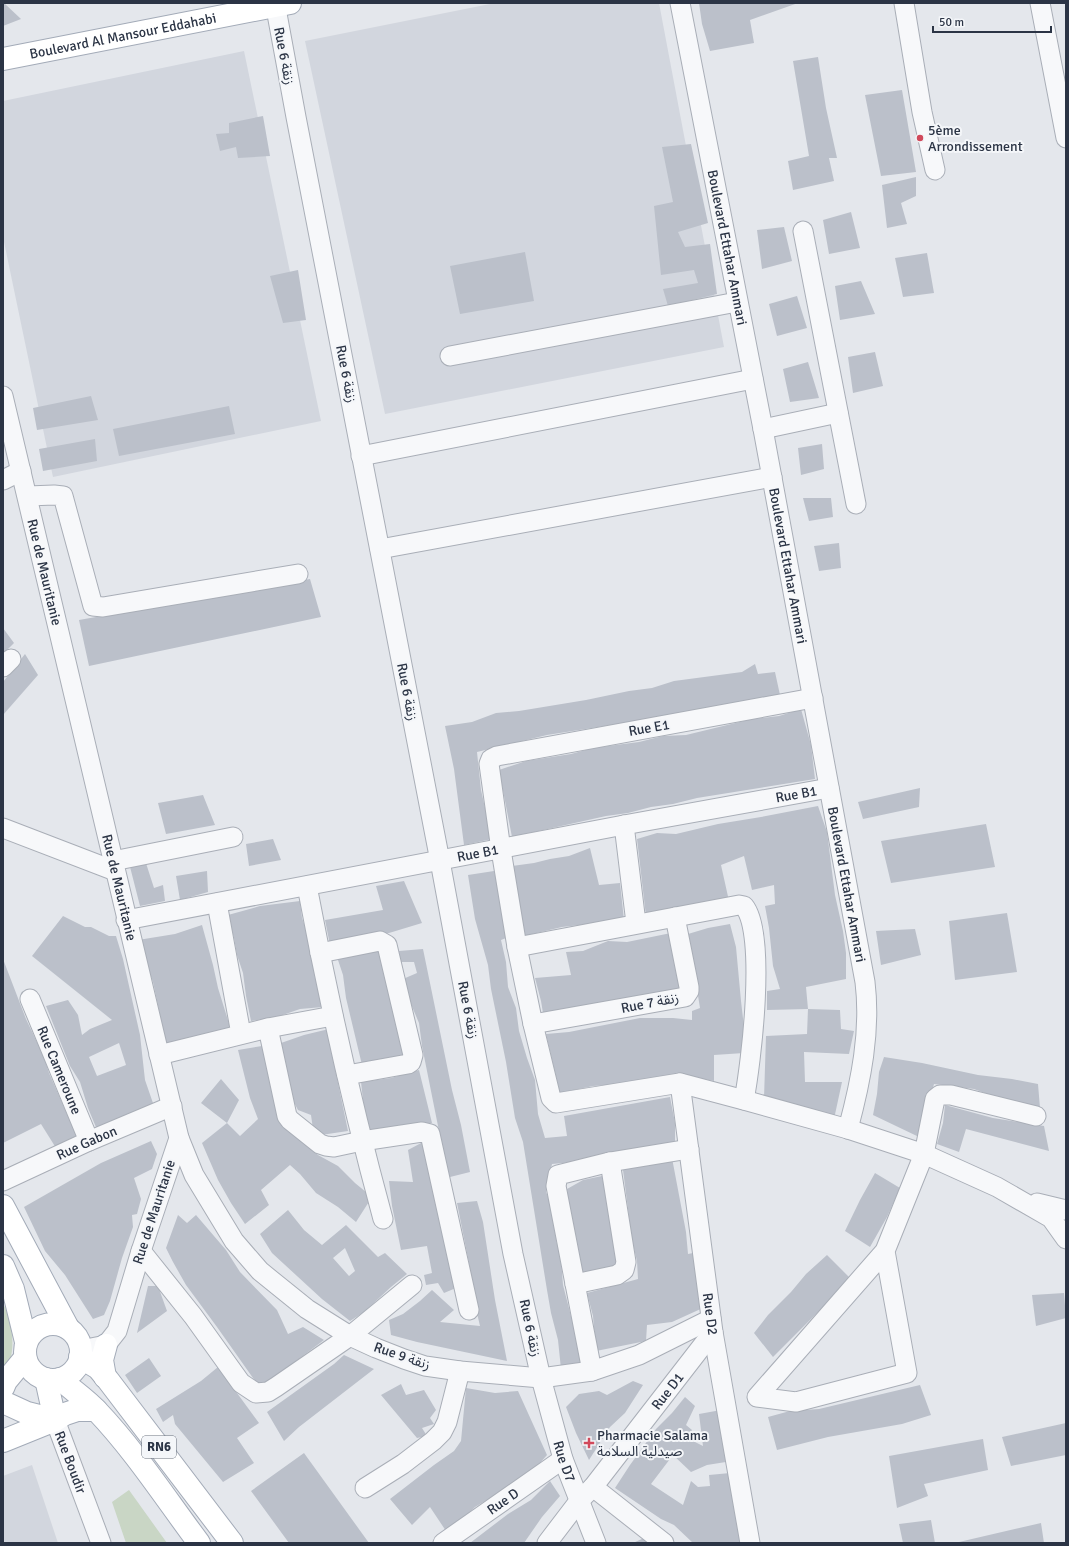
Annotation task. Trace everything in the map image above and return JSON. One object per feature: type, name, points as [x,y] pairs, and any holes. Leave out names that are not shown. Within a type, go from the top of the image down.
[{"type":"main road","name":"Boulevard Al Mansour Eddahabi","points":[[3,59],[280,4]]},
{"type":"main road","points":[[3,1206],[68,1328],[79,1341],[80,1354],[78,1363],[72,1372],[53,1379]]},
{"type":"main road","name":"RN6","points":[[3,1266],[13,1289],[28,1366],[34,1372],[53,1379],[96,1410],[129,1450],[199,1543]]},
{"type":"main road","points":[[3,1388],[26,1350],[30,1335],[36,1329],[43,1325],[52,1324],[60,1324],[68,1328]]},
{"type":"main road","points":[[105,1377],[102,1360],[106,1346]]},
{"type":"main road","name":"RN6","points":[[80,1354],[98,1368],[232,1543]]},
{"type":"main road","name":"Rue Boudir","points":[[53,1379],[55,1420]]},
{"type":"main road","points":[[3,1402],[26,1413],[55,1420]]},
{"type":"main road","points":[[3,1441],[77,1410],[96,1410]]},
{"type":"street","name":"Boulevard Ettahar Ammari","points":[[680,3],[737,302],[763,429],[851,900],[867,998],[866,1045],[848,1129]]},
{"type":"street","points":[[904,3],[922,112],[935,170]]},
{"type":"street","points":[[1040,3],[1066,138]]},
{"type":"street","name":"Rue 6 زنقة","points":[[280,4],[362,456],[440,861],[513,1254],[541,1378]]},
{"type":"street","points":[[803,231],[856,504]]},
{"type":"street","points":[[450,356],[737,302]]},
{"type":"street","points":[[362,456],[753,379]]},
{"type":"street","name":"Rue de Mauritanie","points":[[3,396],[28,496],[126,920],[179,1138],[141,1251],[117,1331],[106,1346]]},
{"type":"street","points":[[763,429],[838,413]]},
{"type":"street","points":[[3,480],[21,471]]},
{"type":"street","points":[[380,549],[772,477]]},
{"type":"street","points":[[28,496],[62,496],[93,606],[103,608],[298,574]]},
{"type":"street","name":"Rue E1","points":[[501,850],[489,764],[491,759],[498,756],[813,698]]},
{"type":"street","name":"Rue B1","points":[[126,920],[829,788]]},
{"type":"street","points":[[624,826],[636,923]]},
{"type":"street","points":[[3,828],[114,866],[233,837]]},
{"type":"street","points":[[501,850],[517,947],[533,1024],[549,1094],[552,1101],[556,1103],[680,1083],[744,1100],[848,1129],[924,1154],[997,1187],[1051,1218],[1066,1239]]},
{"type":"street","points":[[307,886],[333,1016],[362,1141],[383,1219]]},
{"type":"street","points":[[217,903],[241,1034]]},
{"type":"street","points":[[517,947],[636,923],[739,905],[744,906],[748,913],[754,938],[755,990],[754,1025],[748,1080],[744,1100]]},
{"type":"street","name":"Rue 7 زنقة","points":[[533,1024],[685,997],[689,991],[689,987],[675,917]]},
{"type":"street","points":[[320,953],[380,941],[387,945],[412,1055],[411,1062],[408,1064],[347,1075]]},
{"type":"street","name":"Rue Cameroune","points":[[30,999],[89,1141]]},
{"type":"street","points":[[159,1055],[241,1034],[333,1016]]},
{"type":"street","points":[[268,1028],[286,1112],[290,1120],[320,1144],[334,1147],[362,1141],[424,1132],[430,1134],[469,1310]]},
{"type":"street","name":"Rue D2","points":[[680,1083],[712,1326],[750,1543]]},
{"type":"street","points":[[885,1251],[907,1373],[796,1402],[757,1397],[885,1251],[924,1154],[935,1099],[940,1095],[951,1095],[1036,1116]]},
{"type":"street","name":"Rue Gabon","points":[[3,1181],[89,1141],[172,1106]]},
{"type":"street","name":"Rue 9 زنقة","points":[[179,1138],[194,1175],[234,1241],[260,1271],[307,1309],[350,1336],[404,1359],[425,1366],[460,1371],[541,1378],[592,1372],[712,1326]]},
{"type":"street","points":[[592,1372],[556,1186],[557,1178],[561,1173],[610,1162],[689,1149]]},
{"type":"street","points":[[575,1284],[617,1275],[624,1270],[626,1266],[610,1162]]},
{"type":"street","points":[[1016,1198],[1066,1210]]},
{"type":"street","points":[[141,1251],[192,1316],[241,1383],[256,1393],[268,1392],[350,1336],[412,1285]]},
{"type":"street","name":"Rue D1","points":[[547,1543],[579,1501],[592,1487],[712,1326]]},
{"type":"street","points":[[80,1354],[106,1346]]},
{"type":"street","points":[[365,1488],[403,1464],[433,1441],[442,1432],[447,1422],[460,1371]]},
{"type":"street","name":"Rue D7","points":[[541,1378],[563,1459],[596,1543]]},
{"type":"street","name":"Rue Boudir","points":[[55,1420],[101,1543]]},
{"type":"street","name":"Rue D","points":[[443,1543],[563,1459]]},
{"type":"street","points":[[592,1487],[664,1543]]},
{"type":"shaded area","points":[[495,3],[659,3],[724,347],[385,414],[305,41]]},
{"type":"shaded area","points":[[244,51],[321,421],[53,477],[3,237],[3,101]]},
{"type":"shaded area","points":[[32,1465],[58,1543],[3,1543],[3,1476]]},
{"type":"green space","points":[[3,1303],[12,1331],[12,1350],[3,1376]]},
{"type":"green space","points":[[129,1490],[167,1543],[126,1543],[112,1502]]},
{"type":"building","points":[[4,3],[21,19],[3,26]]},
{"type":"building","points":[[699,3],[798,3],[750,20],[754,43],[710,51],[702,24]]},
{"type":"building","points":[[818,57],[826,108],[837,158],[829,158],[834,181],[793,190],[788,161],[809,156],[793,61]]},
{"type":"building","points":[[902,90],[916,172],[881,176],[865,95]]},
{"type":"building","points":[[263,116],[270,156],[238,158],[236,147],[220,151],[216,134],[229,133],[229,123]]},
{"type":"building","points":[[691,144],[708,223],[678,232],[685,247],[710,244],[717,294],[668,306],[663,289],[698,283],[694,270],[661,275],[654,206],[673,202],[662,147]]},
{"type":"building","points":[[916,177],[916,196],[901,203],[907,224],[887,228],[882,185]]},
{"type":"building","points":[[851,212],[860,248],[829,254],[823,220]]},
{"type":"building","points":[[784,227],[792,261],[762,269],[757,230]]},
{"type":"building","points":[[525,252],[534,301],[460,314],[450,266]]},
{"type":"building","points":[[927,253],[934,293],[903,297],[895,258]]},
{"type":"building","points":[[298,270],[306,320],[283,323],[270,276]]},
{"type":"building","points":[[861,281],[875,314],[840,320],[835,286]]},
{"type":"building","points":[[797,296],[807,328],[777,336],[769,304]]},
{"type":"building","points":[[875,352],[883,386],[853,393],[848,357]]},
{"type":"building","points":[[808,362],[819,398],[790,402],[783,369]]},
{"type":"building","points":[[91,396],[98,420],[37,430],[33,408]]},
{"type":"building","points":[[229,406],[235,434],[119,456],[113,429]]},
{"type":"building","points":[[95,439],[97,461],[43,471],[39,449]]},
{"type":"building","points":[[822,444],[824,469],[801,475],[798,448]]},
{"type":"building","points":[[803,498],[831,498],[833,517],[809,521]]},
{"type":"building","points":[[839,543],[841,568],[819,571],[814,546]]},
{"type":"building","points":[[310,579],[321,617],[89,666],[79,620]]},
{"type":"building","points":[[3,628],[14,643],[3,654]]},
{"type":"building","points":[[25,654],[38,675],[3,715],[3,682]]},
{"type":"building","points":[[755,664],[758,674],[775,672],[780,695],[726,706],[703,708],[681,714],[547,735],[477,752],[481,790],[492,839],[464,845],[454,769],[445,726],[472,722],[496,713],[519,711],[586,700],[652,688],[674,681],[742,672]]},
{"type":"building","points":[[801,709],[811,745],[815,779],[697,798],[512,837],[499,770],[526,761],[571,754],[593,748],[639,742],[663,736],[686,735],[752,719],[779,716]]},
{"type":"building","points":[[920,788],[919,807],[863,819],[858,802]]},
{"type":"building","points":[[203,795],[215,825],[166,834],[158,803]]},
{"type":"building","points":[[818,806],[827,832],[835,895],[846,953],[846,979],[806,987],[808,1009],[767,1010],[767,991],[780,989],[773,966],[765,906],[775,904],[774,885],[752,890],[744,856],[721,865],[729,901],[646,916],[637,839],[657,833],[676,834],[718,824]]},
{"type":"building","points":[[986,824],[995,867],[891,883],[881,841]]},
{"type":"building","points":[[273,839],[281,860],[249,866],[246,844]]},
{"type":"building","points":[[590,848],[599,885],[620,883],[624,920],[562,927],[524,936],[512,866],[569,856]]},
{"type":"building","points":[[144,857],[154,888],[163,885],[165,901],[140,906],[128,859]]},
{"type":"building","points":[[207,871],[208,892],[180,900],[176,876]]},
{"type":"building","points":[[494,871],[499,892],[506,938],[501,940],[506,962],[508,987],[516,1008],[519,1031],[535,1080],[538,1114],[545,1138],[567,1136],[564,1116],[670,1097],[675,1123],[675,1146],[574,1162],[552,1164],[546,1192],[555,1213],[556,1240],[561,1259],[563,1285],[583,1363],[561,1369],[558,1340],[551,1313],[523,1142],[515,1118],[506,1062],[491,989],[488,965],[475,919],[468,875]]},
{"type":"building","points":[[404,881],[422,923],[389,933],[330,945],[325,920],[383,910],[376,886]]},
{"type":"building","points":[[300,901],[302,918],[309,938],[315,978],[323,1007],[300,1009],[277,1017],[251,1021],[243,973],[237,955],[228,915],[260,906]]},
{"type":"building","points":[[1007,913],[1017,972],[955,980],[949,921]]},
{"type":"building","points":[[63,916],[85,927],[91,927],[109,936],[116,936],[123,959],[140,1035],[145,1080],[154,1106],[98,1132],[88,1108],[80,1082],[70,1066],[46,1006],[68,1000],[78,1015],[82,1035],[90,1029],[112,1020],[32,956]],"holes":[[[119,1043],[126,1065],[97,1076],[89,1057]]]},
{"type":"building","points":[[730,924],[736,947],[744,1027],[744,1053],[714,1055],[714,1081],[688,1076],[636,1083],[593,1086],[560,1093],[546,1034],[569,1032],[640,1018],[673,1018],[692,1020],[692,1011],[700,1008],[688,934],[708,928]]},
{"type":"building","points":[[202,925],[218,988],[231,1030],[166,1043],[153,982],[138,940],[175,934]]},
{"type":"building","points":[[915,929],[921,955],[881,965],[876,931]]},
{"type":"building","points":[[671,933],[681,995],[544,1019],[535,978],[571,975],[566,952],[583,951],[608,941],[627,942]]},
{"type":"building","points":[[380,949],[404,1054],[381,1063],[362,1065],[346,998],[343,975],[337,957]]},
{"type":"building","points":[[423,949],[470,1172],[446,1178],[419,1023],[408,997],[403,979],[417,973],[414,962],[400,962],[399,951]]},
{"type":"building","points":[[3,959],[26,1019],[44,1057],[49,1073],[78,1139],[56,1148],[41,1124],[3,1143]]},
{"type":"building","points":[[808,1009],[840,1010],[841,1029],[854,1031],[849,1054],[804,1052],[805,1082],[842,1082],[834,1119],[764,1098],[766,1036],[807,1034]]},
{"type":"building","points":[[329,1029],[332,1054],[348,1131],[314,1136],[311,1115],[298,1110],[288,1091],[281,1043],[304,1035]]},
{"type":"building","points":[[262,1046],[283,1127],[318,1155],[338,1166],[372,1197],[356,1222],[338,1207],[316,1193],[300,1174],[290,1165],[261,1190],[269,1205],[245,1224],[218,1180],[202,1143],[227,1123],[240,1136],[258,1119],[250,1098],[238,1050]]},
{"type":"building","points":[[884,1057],[922,1063],[978,1075],[1038,1084],[1040,1108],[1006,1101],[974,1089],[934,1084],[919,1137],[873,1115],[879,1072]]},
{"type":"building","points":[[419,1070],[432,1123],[370,1135],[364,1109],[361,1082],[391,1078]]},
{"type":"building","points":[[221,1079],[239,1100],[227,1123],[201,1103]]},
{"type":"building","points":[[945,1105],[993,1118],[1044,1126],[1049,1151],[966,1129],[959,1152],[937,1144],[943,1123]]},
{"type":"building","points":[[151,1141],[157,1154],[152,1169],[134,1178],[141,1199],[137,1214],[132,1215],[133,1227],[122,1258],[110,1301],[104,1315],[93,1319],[65,1275],[45,1251],[24,1207],[101,1163]]},
{"type":"building","points":[[423,1142],[437,1210],[446,1241],[456,1288],[444,1293],[438,1283],[426,1285],[424,1275],[432,1273],[427,1246],[401,1250],[392,1206],[389,1181],[413,1182],[408,1150]]},
{"type":"building","points":[[672,1158],[686,1232],[688,1254],[693,1253],[705,1307],[672,1322],[647,1325],[646,1341],[596,1351],[593,1316],[587,1293],[638,1279],[637,1261],[632,1240],[623,1170],[646,1162]]},
{"type":"building","points":[[875,1173],[900,1188],[887,1217],[870,1247],[845,1231]]},
{"type":"building","points":[[602,1176],[619,1268],[579,1275],[577,1241],[570,1211],[567,1189],[583,1180]]},
{"type":"building","points":[[477,1201],[483,1222],[495,1300],[507,1361],[391,1335],[389,1320],[403,1314],[432,1290],[454,1310],[440,1322],[480,1326],[470,1283],[469,1263],[457,1203]]},
{"type":"building","points":[[288,1210],[304,1230],[322,1245],[346,1225],[378,1257],[385,1253],[407,1274],[364,1312],[350,1321],[322,1299],[272,1253],[260,1234]],"holes":[[[345,1248],[355,1271],[349,1276],[333,1258]]]},
{"type":"building","points":[[178,1215],[187,1223],[196,1215],[226,1250],[240,1272],[277,1310],[288,1334],[303,1327],[324,1340],[260,1388],[186,1285],[166,1248]]},
{"type":"building","points":[[827,1255],[849,1277],[830,1300],[773,1357],[754,1333],[768,1315],[791,1292],[806,1274]]},
{"type":"building","points":[[148,1286],[158,1286],[167,1311],[137,1333]]},
{"type":"building","points":[[1064,1293],[1066,1318],[1036,1326],[1032,1295]]},
{"type":"building","points":[[344,1355],[374,1369],[299,1427],[284,1441],[267,1412],[334,1364]]},
{"type":"building","points":[[149,1358],[161,1376],[137,1393],[125,1375]]},
{"type":"building","points":[[218,1367],[259,1423],[237,1438],[254,1463],[223,1482],[175,1424],[173,1415],[163,1422],[156,1409],[201,1381]]},
{"type":"building","points":[[633,1381],[643,1385],[625,1413],[610,1427],[589,1460],[566,1407],[579,1394],[599,1391],[607,1395]]},
{"type":"building","points":[[401,1384],[406,1395],[424,1390],[436,1410],[430,1418],[434,1424],[422,1428],[427,1436],[417,1438],[381,1395]]},
{"type":"building","points":[[920,1385],[931,1415],[902,1424],[828,1437],[777,1450],[768,1417],[790,1411],[819,1409]]},
{"type":"building","points":[[466,1388],[495,1393],[518,1391],[547,1455],[532,1472],[475,1507],[448,1534],[430,1507],[412,1525],[390,1499],[454,1451],[461,1441]]},
{"type":"building","points":[[685,1397],[695,1406],[686,1425],[692,1430],[687,1438],[703,1446],[699,1414],[721,1410],[732,1461],[707,1465],[691,1472],[673,1455],[651,1484],[683,1505],[691,1481],[698,1487],[710,1486],[709,1475],[730,1473],[741,1543],[693,1543],[674,1525],[661,1519],[615,1488],[656,1429]]},
{"type":"building","points":[[1066,1423],[1066,1455],[1011,1466],[1002,1437]]},
{"type":"building","points":[[983,1439],[988,1470],[924,1484],[928,1496],[897,1508],[889,1456]]},
{"type":"building","points":[[304,1453],[369,1543],[289,1543],[251,1491]]},
{"type":"building","points":[[550,1481],[560,1496],[542,1517],[524,1543],[470,1543],[508,1514],[531,1500]]},
{"type":"building","points":[[931,1520],[935,1543],[903,1543],[899,1524]]},
{"type":"building","points":[[1041,1523],[1044,1543],[959,1543],[959,1542]]},
{"type":"building","points":[[644,1538],[651,1543],[633,1543]]},
{"type":"place","name":"5ème Arrondissement","points":[[920,138]]},
{"type":"place","name":"Pharmacie Salama صيدلية السلامة","points":[[589,1443]]}]
